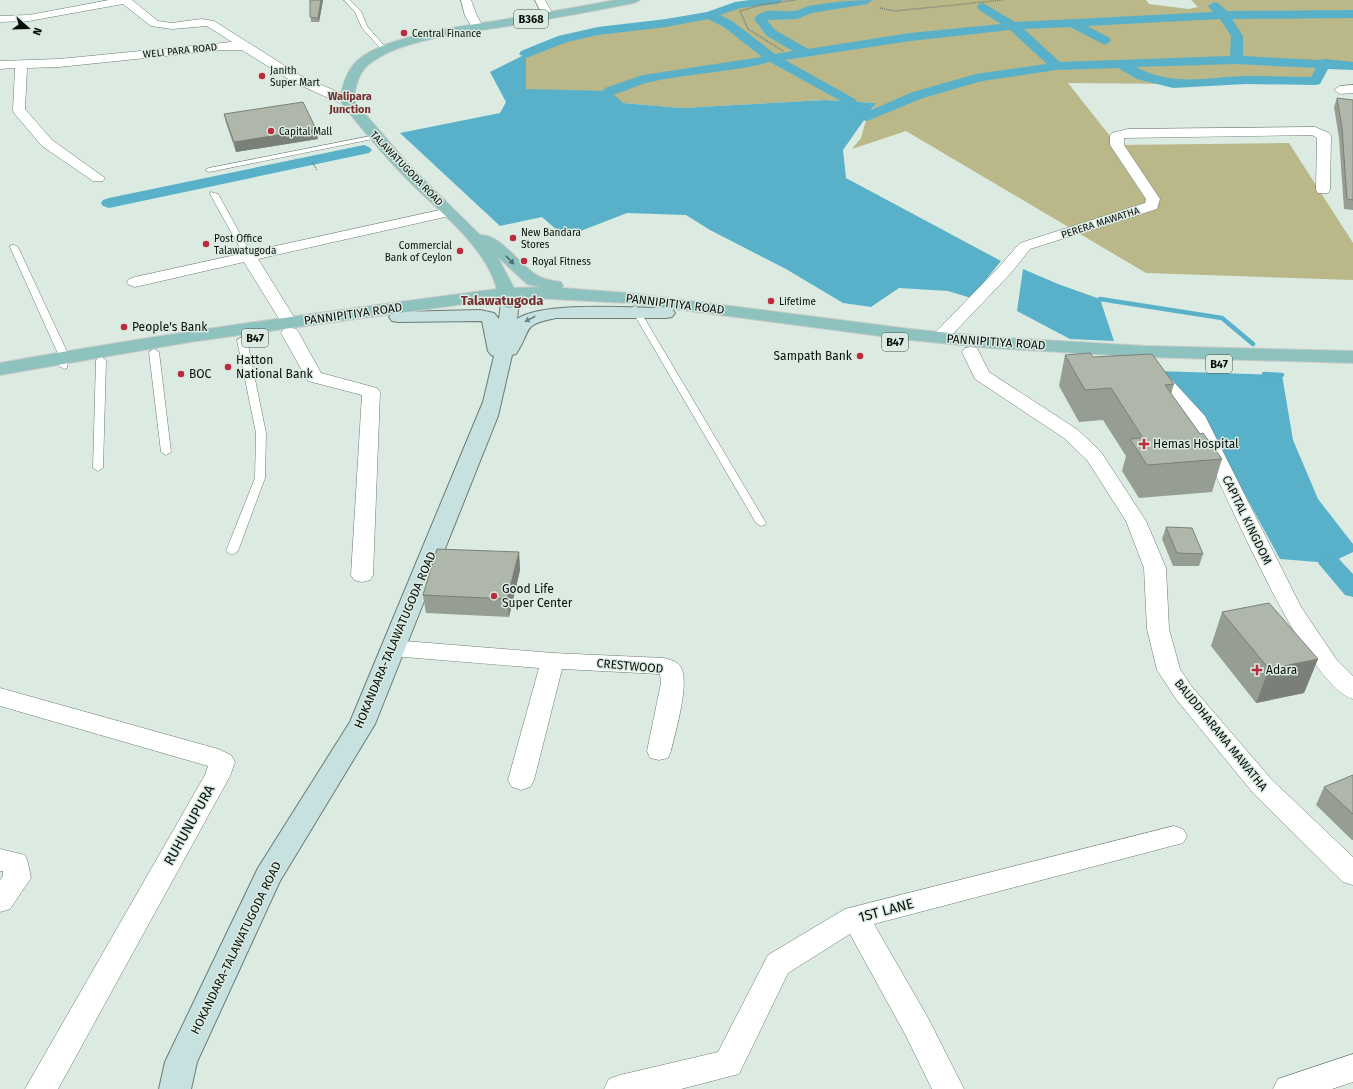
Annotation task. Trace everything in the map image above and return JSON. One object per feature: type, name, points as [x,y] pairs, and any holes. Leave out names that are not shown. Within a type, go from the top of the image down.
[{"type":"main road","name":"B368","points":[[347,101],[348,85],[356,70],[368,59],[385,50],[428,37],[634,0]]},
{"type":"main road","name":"TALAWATUGODA ROAD","points":[[347,101],[376,137],[413,177],[467,230],[490,258],[509,298]]},
{"type":"main road","points":[[467,230],[501,251],[533,280],[631,307]]},
{"type":"main road","points":[[357,313],[392,302],[461,290],[481,284],[486,279],[486,271],[476,254],[467,230]]},
{"type":"main road","name":"PANNIPITIYA ROAD","points":[[0,369],[290,328],[398,317],[509,298]]},
{"type":"main road","name":"PANNIPITIYA ROAD","points":[[0,378],[64,361],[101,360],[242,340],[357,313],[509,298],[631,307],[939,338],[1143,356],[1353,367]]},
{"type":"main road","name":"HOKANDARA-TALAWATUGODA ROAD","points":[[175,1089],[181,1062],[268,876],[362,724],[482,431],[497,390],[502,367],[509,298]]},
{"type":"main road","name":"PANNIPITIYA ROAD","points":[[631,307],[666,313],[971,352],[1143,356],[1353,357]]},
{"type":"main road","points":[[502,367],[520,328],[524,322],[533,317],[556,313],[631,307]]},
{"type":"main road","points":[[398,317],[480,315],[488,317],[492,321],[496,349],[502,367]]},
{"type":"street","points":[[0,19],[29,18],[125,0],[155,24],[172,26],[201,22],[210,23],[297,80],[347,101]]},
{"type":"street","points":[[466,0],[471,16],[478,28]]},
{"type":"street","points":[[540,0],[548,16]]},
{"type":"street","name":"WELI PARA ROAD","points":[[0,65],[67,62],[223,46],[245,46]]},
{"type":"street","points":[[20,64],[19,110],[47,143],[98,178]]},
{"type":"street","name":"PERERA MAWATHA","points":[[939,338],[1005,270],[1025,246],[1152,206],[1153,199],[1117,145],[1117,136],[1128,133],[1315,131],[1324,136],[1323,190]]},
{"type":"street","points":[[135,282],[449,212]]},
{"type":"street","points":[[249,257],[290,328],[314,377],[371,392],[362,575]]},
{"type":"street","name":"BAUDDHARAMA MAWATHA","points":[[971,352],[981,375],[1071,434],[1094,456],[1136,521],[1155,568],[1158,629],[1169,670],[1184,693],[1263,787],[1353,874]]},
{"type":"street","name":"CAPITAL KINGDOM","points":[[1143,356],[1196,416],[1291,608],[1328,665],[1353,691]]},
{"type":"street","name":"CRESTWOOD","points":[[392,648],[553,661],[664,666],[671,670],[673,683],[659,751]]},
{"type":"street","points":[[521,780],[553,661]]},
{"type":"street","name":"RUHUNUPURA","points":[[0,697],[209,756],[222,762],[217,776],[41,1089]]},
{"type":"street","name":"1ST LANE","points":[[620,1089],[728,1064],[778,964],[856,917],[1174,836]]},
{"type":"street","points":[[0,860],[15,863],[17,878],[0,901]]},
{"type":"street","points":[[856,917],[917,1027],[948,1089]]},
{"type":"street","points":[[1289,1089],[1353,1068]]},
{"type":"lane","points":[[347,0],[358,11],[364,27],[385,50]]},
{"type":"lane","points":[[209,170],[376,137]]},
{"type":"lane","points":[[214,194],[249,257]]},
{"type":"lane","points":[[14,247],[64,361]]},
{"type":"lane","points":[[631,307],[761,523]]},
{"type":"lane","points":[[232,551],[260,478],[261,433],[242,340]]},
{"type":"lane","points":[[154,352],[166,452]]},
{"type":"lane","points":[[98,468],[101,360]]},
{"type":"path","points":[[783,51],[748,29],[740,11],[764,4],[796,0]]},
{"type":"path","points":[[880,8],[895,11],[1003,0]]},
{"type":"path","points":[[314,167],[317,170]]},
{"type":"shaded area","points":[[777,0],[1146,0],[1149,4],[1189,9],[1198,7],[1191,0],[1353,0],[1353,68],[1331,66],[1315,81],[1246,80],[1173,84],[1068,83],[1117,145],[1289,143],[1353,243],[1353,280],[1146,273],[906,131],[852,149],[861,138],[867,117],[876,103],[825,100],[681,108],[623,103],[525,89],[526,54],[563,39],[598,31],[666,23],[709,15],[739,5]]},
{"type":"water","points":[[526,54],[526,89],[610,91],[623,103],[681,108],[825,100],[876,103],[843,150],[846,178],[1001,261],[971,298],[948,291],[899,288],[871,307],[843,303],[786,269],[710,230],[686,215],[627,213],[565,237],[542,217],[500,226],[400,133],[500,113],[506,102],[490,72]]},
{"type":"water","points":[[1023,269],[1058,284],[1100,299],[1114,341],[1070,339],[1017,311]]},
{"type":"water","points":[[1157,371],[1282,375],[1293,440],[1318,499],[1353,544],[1353,552],[1330,563],[1280,559],[1204,420]]},
{"type":"building","points":[[310,0],[321,0],[318,18],[310,17]]},
{"type":"building","points":[[1337,98],[1353,100],[1353,200],[1347,199],[1342,128]]},
{"type":"building","name":"Capital Mall","points":[[303,102],[316,129],[234,142],[224,114]]},
{"type":"building","points":[[1090,353],[1093,357],[1152,354],[1174,384],[1165,385],[1200,434],[1203,433],[1222,459],[1147,465],[1130,439],[1143,438],[1111,388],[1085,390],[1065,355]]},
{"type":"building","points":[[1166,527],[1192,528],[1203,554],[1177,553]]},
{"type":"building","points":[[437,549],[519,552],[507,599],[423,595]]},
{"type":"building","points":[[1269,603],[1318,659],[1269,669],[1222,612]]},
{"type":"building","points":[[1353,775],[1353,814],[1324,787]]},
{"type":"waterway","points":[[709,15],[739,5],[777,0]]},
{"type":"waterway","points":[[806,53],[771,33],[760,19],[766,15],[797,15],[809,10],[867,0]]},
{"type":"waterway","points":[[1214,6],[1224,15]]},
{"type":"waterway","points":[[983,7],[1013,26]]},
{"type":"waterway","points":[[1224,15],[1353,14]]},
{"type":"waterway","points":[[526,54],[563,39],[598,31],[666,23],[709,15]]},
{"type":"waterway","points":[[709,15],[728,24],[772,58]]},
{"type":"waterway","points":[[1073,23],[1224,15]]},
{"type":"waterway","points":[[1224,15],[1237,36],[1236,60]]},
{"type":"waterway","points":[[1013,26],[1073,23]]},
{"type":"waterway","points":[[1073,23],[1105,41]]},
{"type":"waterway","points":[[806,53],[910,37],[1013,26]]},
{"type":"waterway","points":[[1013,26],[1057,66]]},
{"type":"waterway","points":[[772,58],[806,53]]},
{"type":"waterway","points":[[610,91],[643,79],[749,64],[772,58]]},
{"type":"waterway","points":[[772,58],[850,102]]},
{"type":"waterway","points":[[1057,66],[1236,60]]},
{"type":"waterway","points":[[1236,60],[1324,65]]},
{"type":"waterway","points":[[1123,66],[1142,76],[1173,84],[1246,80],[1315,81],[1324,65]]},
{"type":"waterway","points":[[1324,65],[1353,66]]},
{"type":"waterway","points":[[867,117],[918,95],[981,77],[1057,66]]},
{"type":"waterway","points":[[109,203],[364,150]]},
{"type":"waterway","points":[[1100,299],[1222,318],[1253,344]]},
{"type":"waterway","points":[[1264,374],[1282,375]]},
{"type":"waterway","points":[[1330,563],[1353,589]]},
{"type":"place","name":"Central Finance","points":[[404,33]]},
{"type":"place","name":"Janith Super Mart","points":[[262,76]]},
{"type":"place","name":"Capital Mall","points":[[271,131]]},
{"type":"place","name":"New Bandara Stores","points":[[513,238]]},
{"type":"place","name":"Post Office Talawatugoda","points":[[206,244]]},
{"type":"place","name":"Commercial Bank of Ceylon","points":[[460,251]]},
{"type":"place","name":"Royal Fitness","points":[[524,261]]},
{"type":"place","name":"Lifetime","points":[[771,301]]},
{"type":"place","name":"People's Bank","points":[[124,327]]},
{"type":"place","name":"Sampath Bank","points":[[860,356]]},
{"type":"place","name":"Hatton National Bank","points":[[228,367]]},
{"type":"place","name":"BOC","points":[[181,374]]},
{"type":"place","name":"Hemas Hospital","points":[[1144,444]]},
{"type":"place","name":"Good Life Super Center","points":[[494,596]]},
{"type":"place","name":"Adara","points":[[1257,670]]},
{"type":"district","name":"Walipara Junction","points":[[350,102]]},
{"type":"district","name":"Talawatugoda","points":[[502,300]]}]
